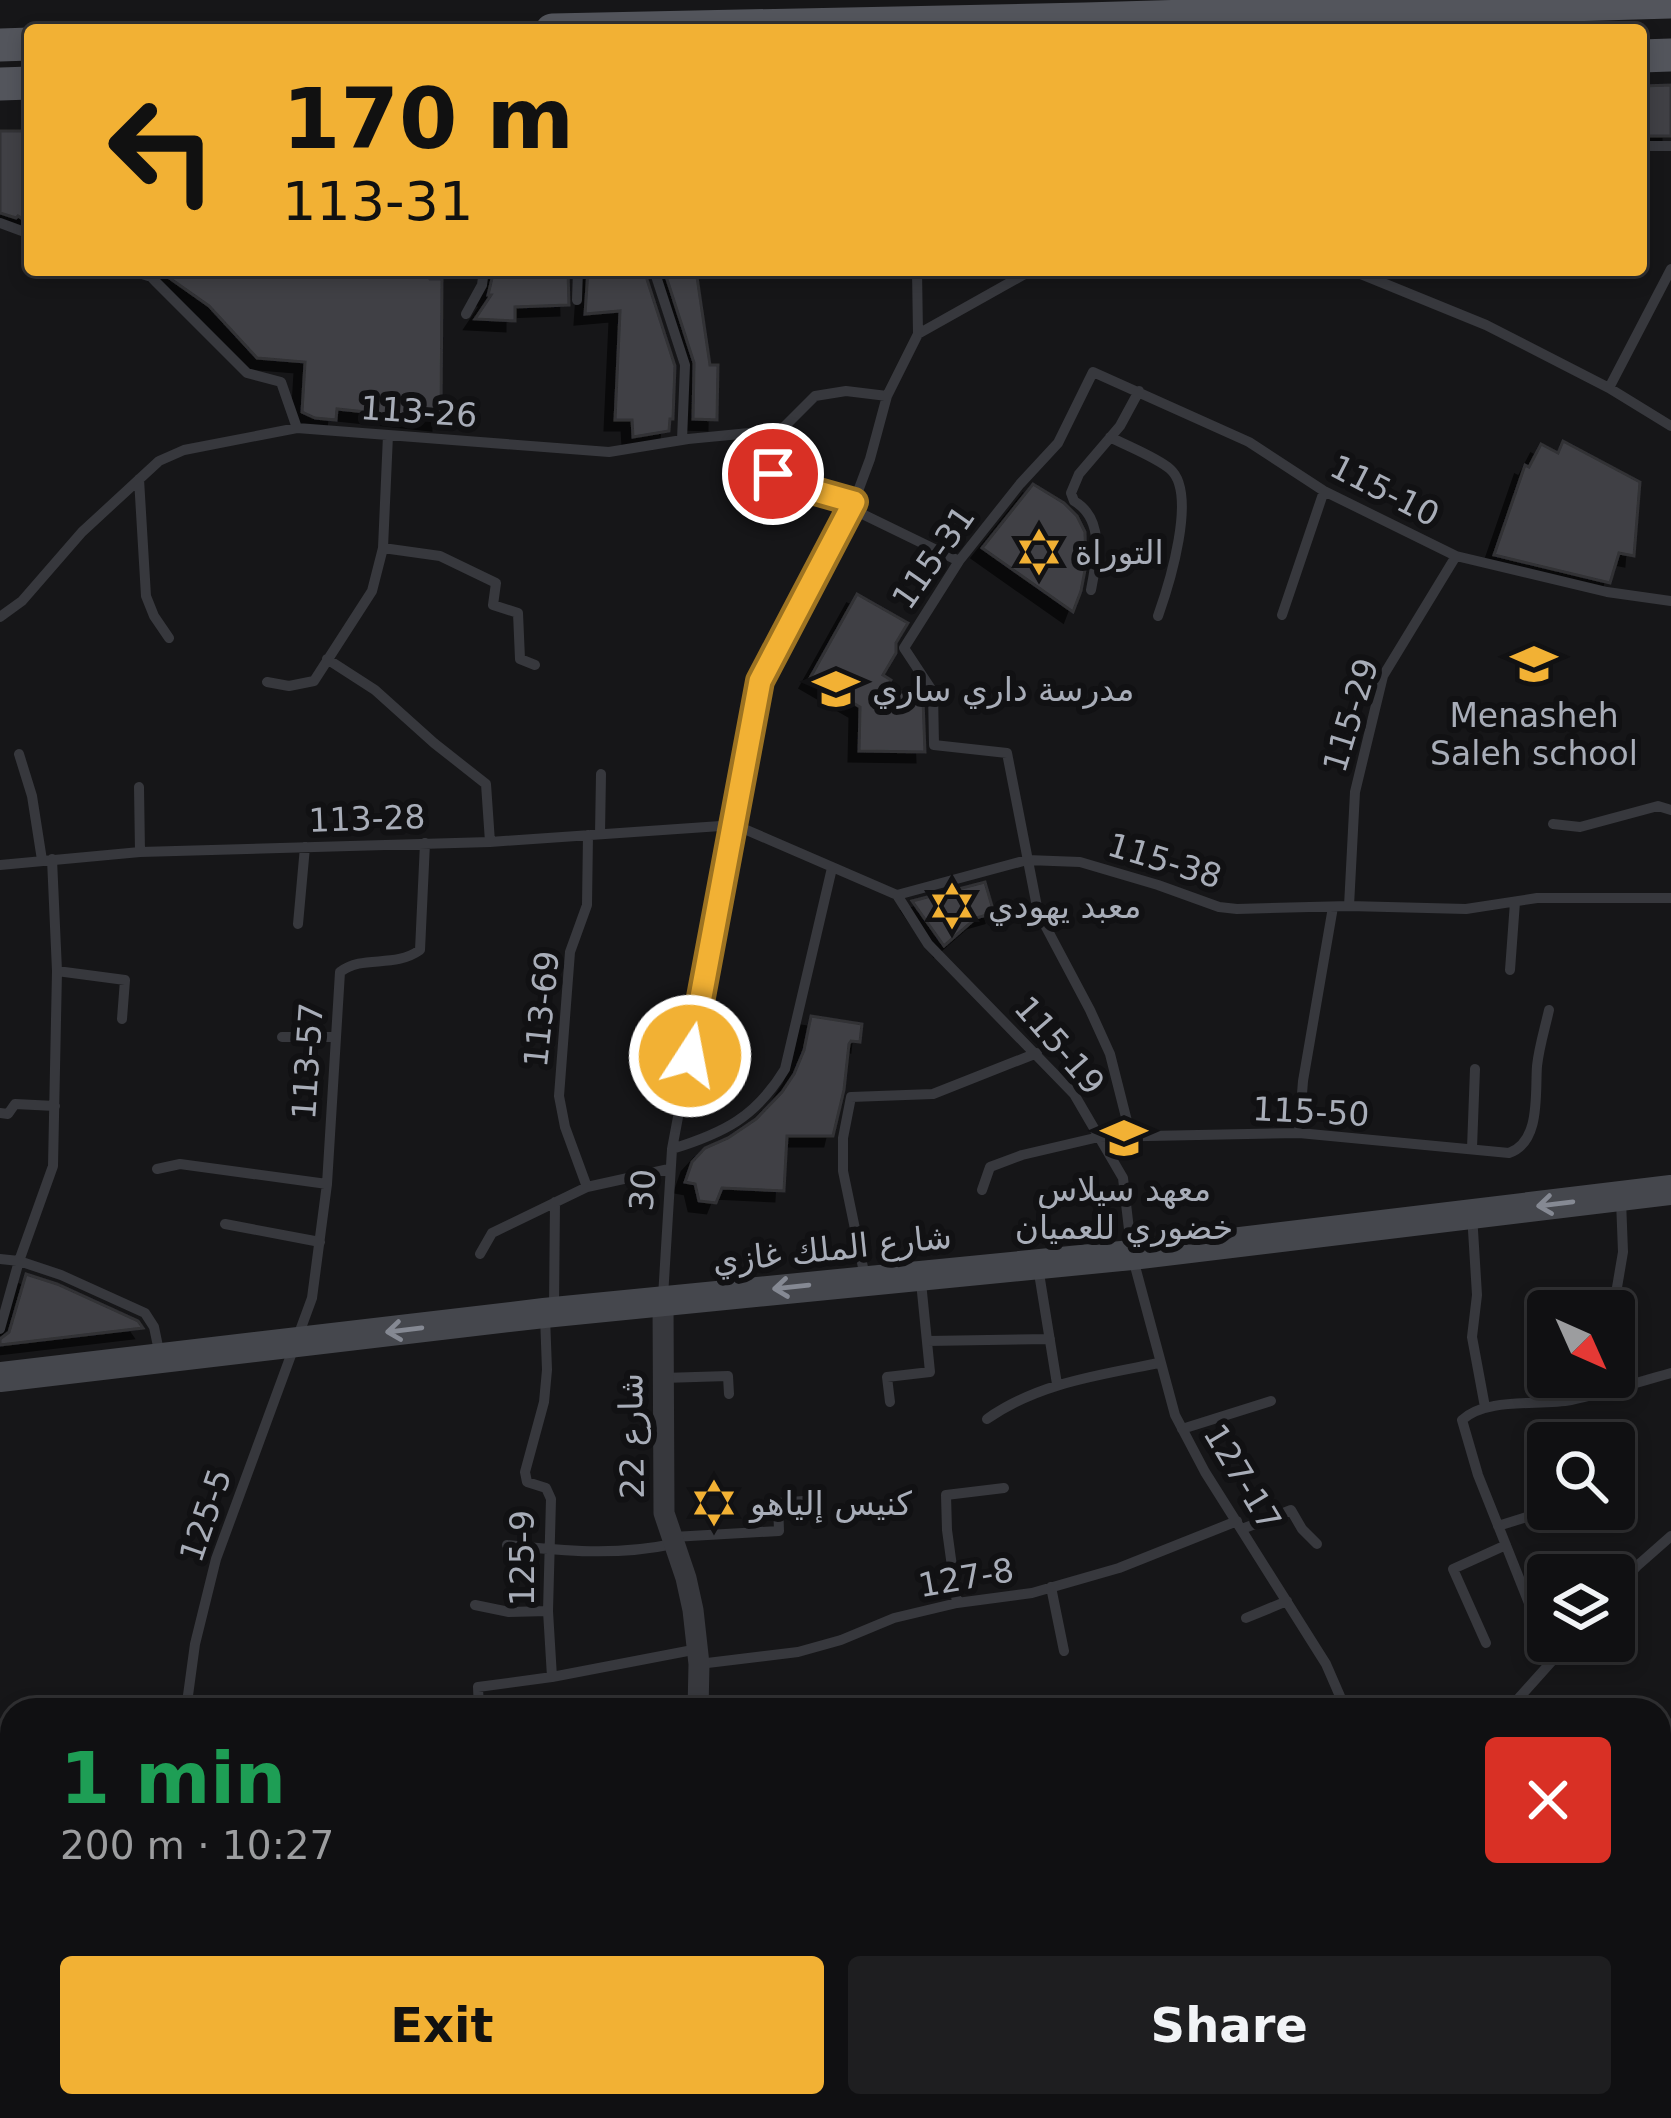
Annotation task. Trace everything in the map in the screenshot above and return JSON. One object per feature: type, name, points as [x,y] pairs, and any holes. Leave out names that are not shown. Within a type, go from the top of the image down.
[{"type":"main road","points":[[704,24],[1084,9],[1671,2]]},
{"type":"street","name":"شارع الملك غازي","points":[[0,1377],[549,1312],[1132,1255],[1671,1190]]},
{"type":"street","name":"شارع 22","points":[[663,1301],[664,1513],[690,1594],[699,1656],[698,1698]]},
{"type":"lane","points":[[1609,388],[1671,269]]},
{"type":"lane","points":[[148,276],[247,373],[280,382],[297,428]]},
{"type":"lane","points":[[466,314],[483,276]]},
{"type":"lane","points":[[577,300],[578,276]]},
{"type":"lane","points":[[656,276],[685,365],[682,440]]},
{"type":"lane","points":[[917,276],[918,334],[1021,276]]},
{"type":"lane","points":[[1367,276],[1486,325],[1609,388],[1671,426]]},
{"type":"lane","name":"30","points":[[663,1301],[672,1149],[760,681],[853,505],[886,395],[918,334]]},
{"type":"lane","name":"115-10","points":[[1093,372],[1249,442],[1324,491],[1456,556],[1607,592],[1671,601]]},
{"type":"lane","name":"115-31","points":[[1093,372],[1058,443],[958,561],[904,649],[933,692],[934,745],[1007,753],[1038,912],[1110,1054],[1131,1137]]},
{"type":"lane","points":[[886,395],[846,391],[815,396],[781,430],[773,474],[776,480],[853,505],[958,561]]},
{"type":"lane","points":[[1091,590],[1098,559],[1093,517],[1071,493],[1078,474],[1120,426],[1139,391]]},
{"type":"lane","name":"113-26","points":[[0,617],[22,601],[82,532],[139,479],[159,461],[184,450],[297,428],[609,452],[781,430]]},
{"type":"lane","points":[[267,682],[289,686],[314,681],[372,590],[383,548],[388,435]]},
{"type":"lane","points":[[1110,437],[1170,469],[1181,483],[1184,500],[1174,569],[1158,616]]},
{"type":"lane","points":[[139,479],[146,596],[170,638]]},
{"type":"lane","points":[[1282,615],[1324,491]]},
{"type":"lane","points":[[383,548],[440,556],[496,583],[493,605],[518,613],[520,659],[535,665]]},
{"type":"lane","name":"115-29","points":[[1349,906],[1355,793],[1383,676],[1456,556]]},
{"type":"lane","points":[[327,659],[375,690],[486,784],[490,842]]},
{"type":"lane","points":[[0,1329],[53,1166],[55,1106],[57,971],[47,860],[19,754]]},
{"type":"lane","name":"113-69","points":[[587,1187],[565,1127],[560,1096],[570,952],[587,905],[601,774]]},
{"type":"lane","points":[[139,787],[140,853]]},
{"type":"lane","points":[[1552,824],[1580,827],[1658,806],[1671,810]]},
{"type":"lane","points":[[735,825],[896,895]]},
{"type":"lane","name":"113-28","points":[[0,865],[140,853],[490,842],[735,825]]},
{"type":"lane","name":"113-57","points":[[297,1344],[312,1298],[327,1184],[340,972],[350,964],[406,960],[420,950],[425,843]]},
{"type":"lane","points":[[298,924],[305,847]]},
{"type":"lane","name":"115-38","points":[[896,895],[1027,860],[1080,862],[1219,907],[1466,909],[1537,898],[1671,898]]},
{"type":"lane","points":[[672,1149],[712,1137],[750,1112],[771,1092],[785,1069],[832,868]]},
{"type":"lane","name":"115-19","points":[[896,895],[928,944],[1074,1094],[1124,1178],[1132,1255]]},
{"type":"lane","points":[[1510,970],[1515,902]]},
{"type":"lane","points":[[1298,1133],[1333,907]]},
{"type":"lane","points":[[57,971],[125,980],[122,1019]]},
{"type":"lane","name":"115-50","points":[[982,1190],[990,1167],[1100,1137],[1298,1133],[1509,1153],[1519,1150],[1535,1113],[1538,1064],[1549,1010]]},
{"type":"lane","points":[[282,1037],[335,1037]]},
{"type":"lane","points":[[865,1280],[843,1172],[850,1097],[933,1094],[1036,1053]]},
{"type":"lane","points":[[1472,1148],[1475,1070]]},
{"type":"lane","points":[[0,1113],[8,1114],[15,1104],[55,1106]]},
{"type":"lane","points":[[157,1169],[180,1164],[327,1184]]},
{"type":"lane","points":[[480,1254],[492,1233],[587,1187],[669,1169]]},
{"type":"lane","points":[[1617,1290],[1623,1252],[1621,1196]]},
{"type":"lane","points":[[549,1312],[555,1202]]},
{"type":"lane","points":[[1472,1214],[1477,1295],[1472,1336],[1485,1408]]},
{"type":"lane","points":[[225,1224],[320,1242]]},
{"type":"lane","name":"127-17","points":[[1132,1255],[1159,1363],[1182,1429],[1326,1664],[1341,1698]]},
{"type":"lane","points":[[0,1259],[61,1275],[145,1313],[154,1327],[161,1359]]},
{"type":"lane","points":[[1037,1264],[1057,1384]]},
{"type":"lane","points":[[890,1402],[887,1377],[930,1372],[920,1275]]},
{"type":"lane","name":"125-9","points":[[549,1312],[544,1402],[526,1472],[527,1482],[546,1488],[550,1499],[548,1611],[553,1677]]},
{"type":"lane","points":[[927,1341],[1049,1340]]},
{"type":"lane","name":"125-5","points":[[188,1698],[216,1559],[297,1344]]},
{"type":"lane","points":[[987,1419],[1057,1384],[1159,1363]]},
{"type":"lane","points":[[1635,1382],[1671,1372]]},
{"type":"lane","points":[[663,1378],[728,1376],[729,1394]]},
{"type":"lane","points":[[1527,1598],[1462,1420],[1485,1408],[1579,1398]]},
{"type":"lane","points":[[1182,1429],[1271,1400]]},
{"type":"lane","points":[[957,1603],[946,1495],[1004,1489]]},
{"type":"lane","points":[[507,1545],[640,1551],[675,1540],[779,1531],[778,1503],[817,1499]]},
{"type":"lane","name":"127-8","points":[[478,1698],[478,1687],[699,1656],[799,1652],[894,1618],[1031,1593],[1119,1568],[1292,1510],[1317,1544]]},
{"type":"lane","points":[[1498,1526],[1527,1517]]},
{"type":"lane","points":[[1635,1568],[1671,1536]]},
{"type":"lane","points":[[1486,1643],[1453,1568],[1506,1545]]},
{"type":"lane","points":[[1051,1587],[1064,1652]]},
{"type":"lane","points":[[1246,1618],[1287,1601]]},
{"type":"lane","points":[[475,1605],[508,1612],[548,1611]]},
{"type":"lane","points":[[1519,1698],[1551,1662]]},
{"type":"building","points":[[1671,85],[1671,136],[1647,136],[1647,86]]},
{"type":"building","points":[[0,131],[24,131],[24,220],[0,213]]},
{"type":"building","points":[[166,276],[442,279],[441,420],[337,409],[336,420],[302,412],[305,362],[257,358],[209,306]]},
{"type":"building","points":[[493,276],[568,276],[569,305],[515,307],[515,321],[475,319]]},
{"type":"building","points":[[588,276],[646,276],[675,366],[669,431],[633,437],[632,420],[615,420],[620,311],[585,314]]},
{"type":"building","points":[[666,276],[697,276],[710,365],[718,365],[717,420],[693,419],[694,363]]},
{"type":"building","points":[[1563,441],[1640,482],[1634,556],[1619,553],[1610,583],[1494,555],[1525,465],[1529,467],[1541,444],[1558,453]]},
{"type":"building","name":"التوراة","points":[[1033,484],[1064,503],[1085,532],[1086,565],[1073,612],[982,548]]},
{"type":"building","points":[[857,594],[908,623],[883,675],[891,680],[885,692],[920,692],[925,752],[859,751],[860,707],[810,678]]},
{"type":"building","name":"معبد يهودي","points":[[985,882],[994,913],[976,918],[944,946],[912,901]]},
{"type":"building","points":[[811,1016],[862,1024],[860,1042],[849,1044],[833,1136],[787,1136],[784,1191],[722,1188],[716,1203],[699,1201],[695,1184],[685,1182],[692,1162],[705,1148],[756,1119],[782,1092],[804,1050]]},
{"type":"building","points":[[26,1274],[138,1321],[143,1328],[0,1345],[9,1332]]},
{"type":"place","name":"التوراة","points":[[1039,552]]},
{"type":"place","name":"Menasheh Saleh school","points":[[1534,664]]},
{"type":"place","name":"مدرسة داري ساري","points":[[836,689]]},
{"type":"place","name":"معبد يهودي","points":[[952,906]]},
{"type":"place","name":"معهد سيلاس خضوري للعميان","points":[[1124,1138]]},
{"type":"place","name":"كنيس إلياهو","points":[[714,1503]]},
{"type":"route","points":[[690,1056],[760,681],[854,502],[776,480],[773,474]]}]
